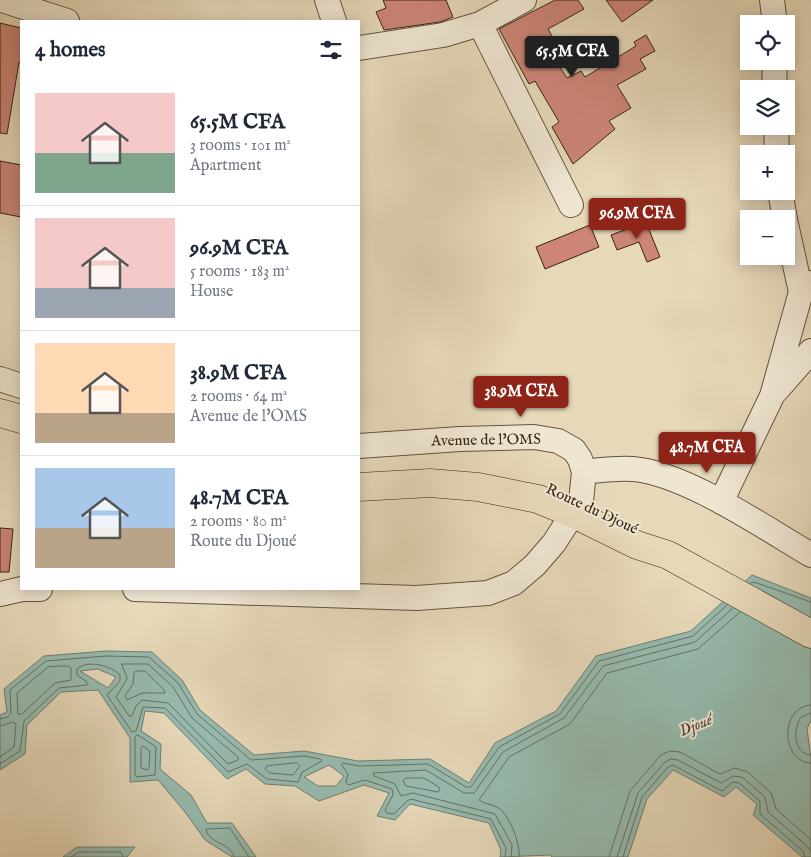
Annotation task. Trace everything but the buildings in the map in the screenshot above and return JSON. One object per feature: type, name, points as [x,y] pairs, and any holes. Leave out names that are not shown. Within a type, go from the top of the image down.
[{"type":"main road","points":[[0,413],[20,419]]},
{"type":"main road","name":"Route du Djoué","points":[[360,472],[428,468],[501,474],[559,491],[578,507]]},
{"type":"main road","name":"Route du Djoué","points":[[360,487],[430,483],[478,486],[578,507],[652,536],[668,555],[811,634]]},
{"type":"street","points":[[2,0],[64,20]]},
{"type":"street","points":[[327,0],[334,20]]},
{"type":"street","points":[[360,48],[443,35],[480,24],[524,0]]},
{"type":"street","points":[[772,0],[774,15]]},
{"type":"street","points":[[480,24],[571,205]]},
{"type":"street","points":[[721,502],[772,396],[806,288],[795,253]]},
{"type":"street","points":[[772,396],[811,351]]},
{"type":"street","points":[[0,379],[20,386]]},
{"type":"street","name":"Avenue de l'OMS","points":[[360,446],[460,439],[534,437],[558,441],[574,450],[584,472]]},
{"type":"street","points":[[166,590],[416,598],[488,593],[514,583],[535,565],[554,543],[578,507],[584,472],[635,469],[671,478],[721,502],[811,555]]},
{"type":"street","points":[[0,594],[22,590]]},
{"type":"water","name":"Djoué","points":[[752,575],[811,598],[811,720],[807,729],[811,758],[811,857],[802,857],[753,815],[757,804],[736,787],[724,797],[673,770],[647,799],[628,857],[552,857],[550,855],[500,857],[501,850],[489,823],[410,804],[395,820],[377,816],[389,793],[364,785],[319,801],[295,786],[265,784],[246,769],[227,779],[164,713],[145,711],[141,731],[161,744],[160,769],[191,795],[207,823],[232,823],[256,857],[232,857],[205,840],[185,812],[158,780],[130,782],[130,738],[98,690],[61,692],[27,725],[25,754],[0,770],[0,715],[7,712],[4,689],[44,656],[106,651],[152,652],[182,680],[200,710],[254,755],[304,751],[358,761],[430,759],[469,783],[495,743],[556,711],[596,656],[691,631]],"holes":[[[98,669],[116,677],[108,688],[80,671]],[[329,765],[344,776],[336,786],[318,786],[304,777]]]},
{"type":"water","points":[[77,847],[135,847],[127,857],[63,857]]}]
